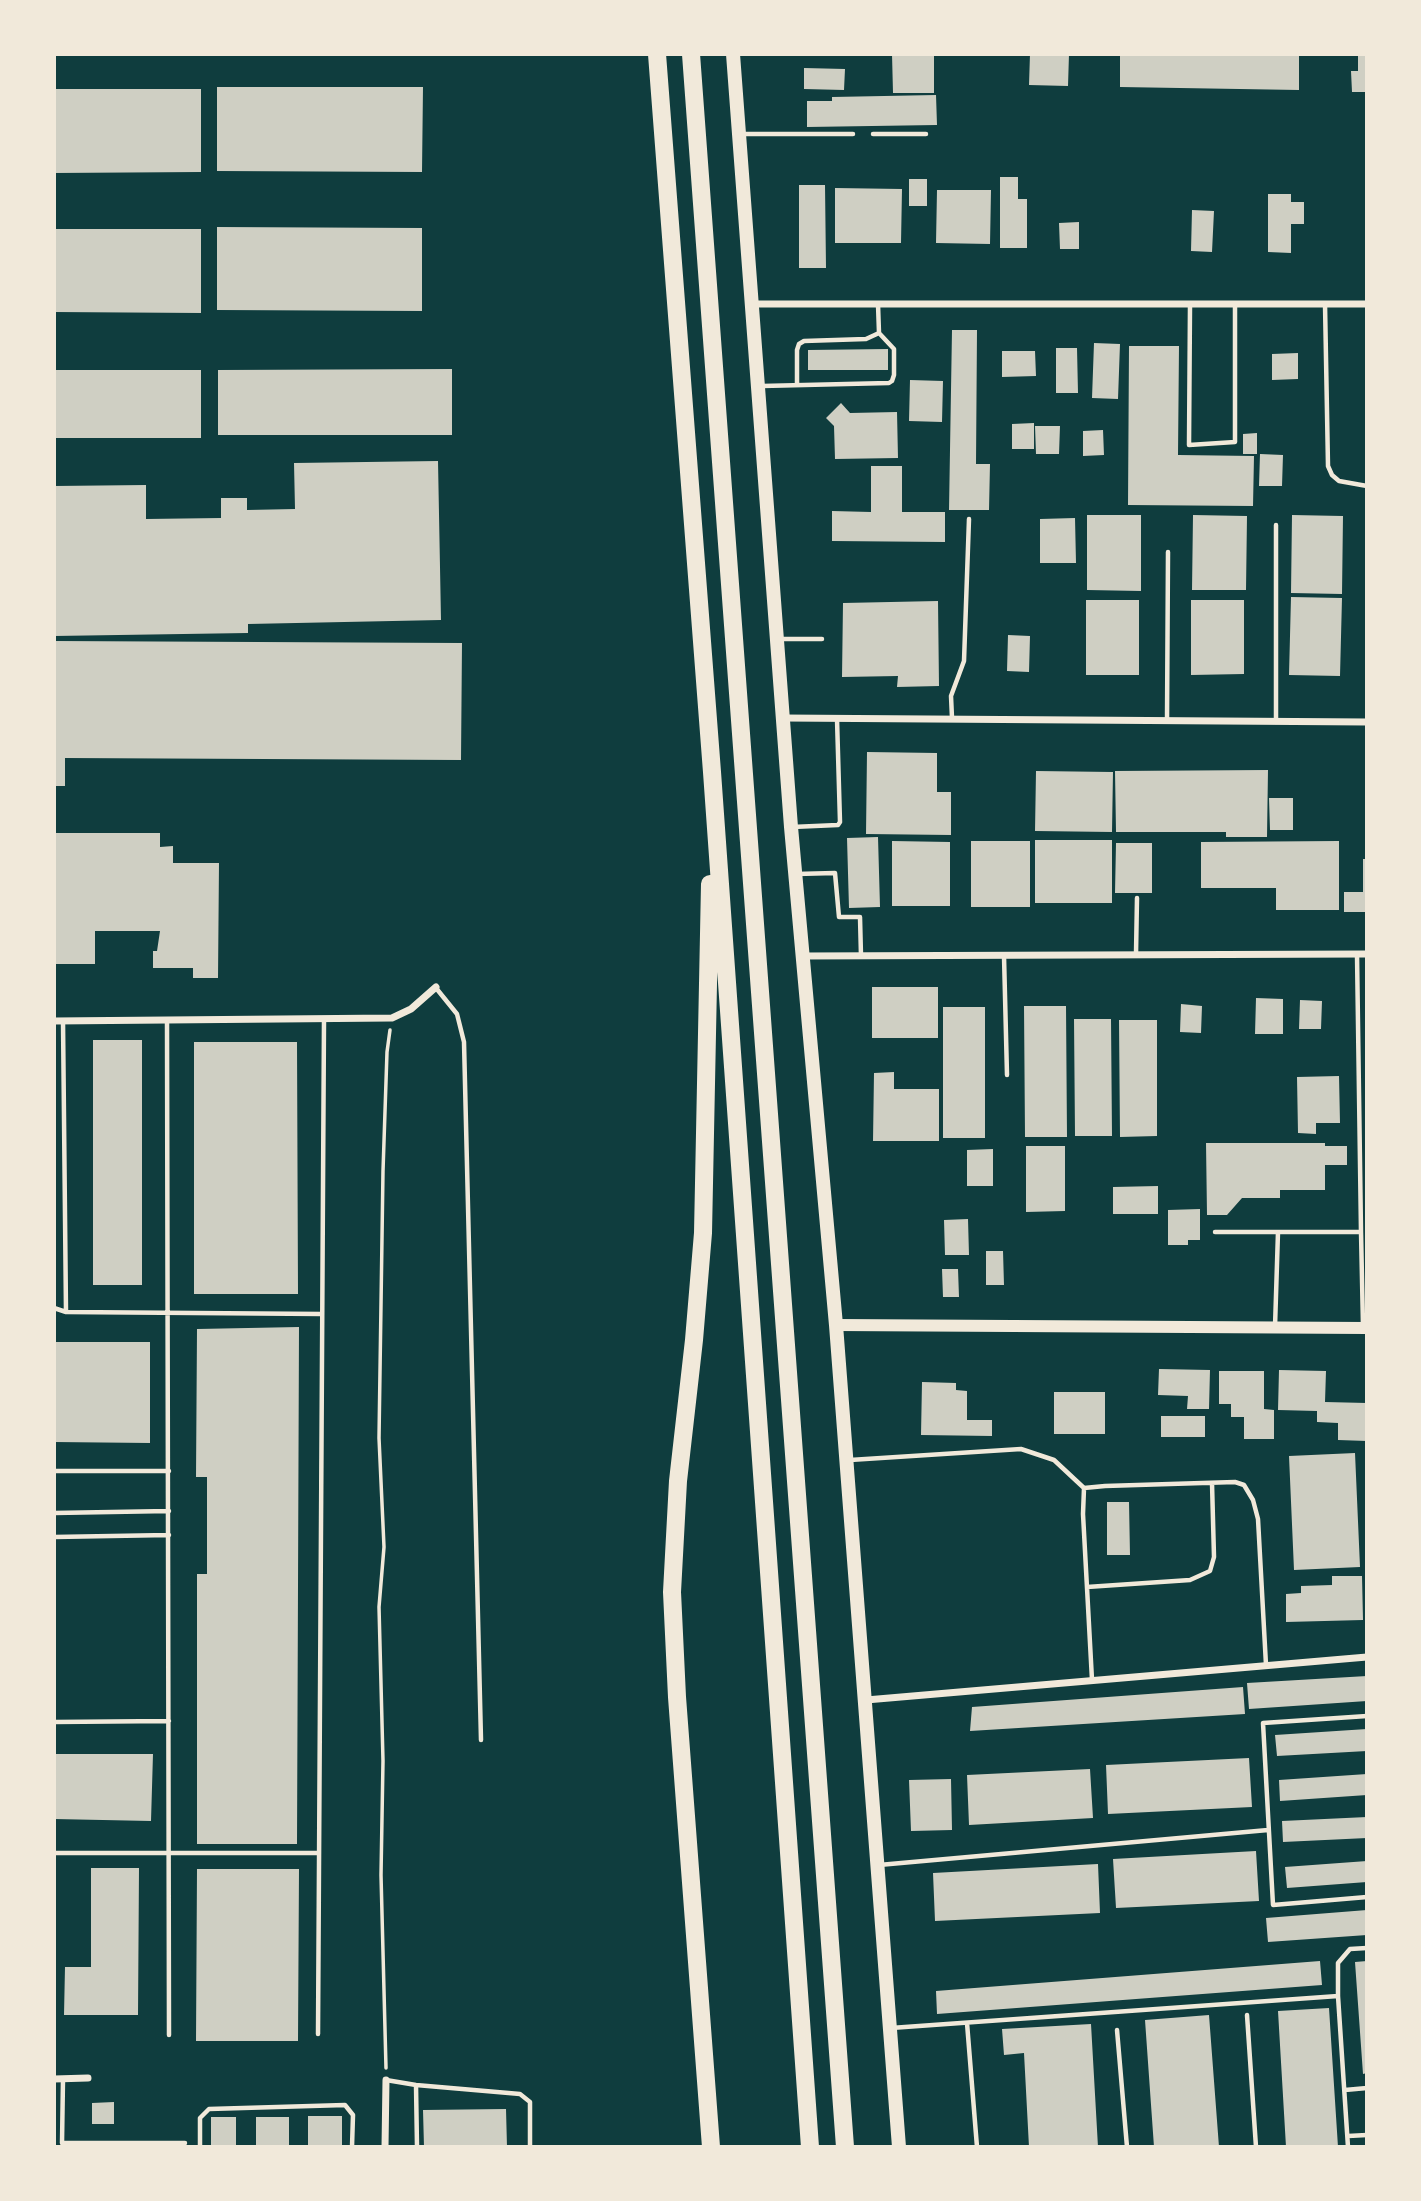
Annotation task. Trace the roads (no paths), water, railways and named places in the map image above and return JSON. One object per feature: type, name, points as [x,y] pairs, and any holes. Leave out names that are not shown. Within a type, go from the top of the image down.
[{"type":"highway","points":[[657,54],[712,772],[810,2147]]},
{"type":"highway","points":[[691,54],[845,2147]]},
{"type":"highway","points":[[711,2147],[678,1710],[672,1592],[678,1481],[703,1233],[712,772]]},
{"type":"main road","points":[[733,54],[795,874],[836,1325],[899,2147]]},
{"type":"street","points":[[752,304],[1367,304]]},
{"type":"street","points":[[783,718],[1367,722]]},
{"type":"street","points":[[802,956],[1367,954]]},
{"type":"street","points":[[58,1021],[392,1018],[411,1009],[436,987]]},
{"type":"street","points":[[836,1325],[1365,1328]]},
{"type":"street","points":[[866,1700],[1367,1657]]},
{"type":"street","points":[[58,2079],[88,2078]]},
{"type":"street","points":[[385,2147],[386,2080]]},
{"type":"lane","points":[[739,134],[853,134]]},
{"type":"lane","points":[[873,134],[926,134]]},
{"type":"lane","points":[[758,386],[892,381],[894,349],[879,333],[878,304]]},
{"type":"lane","points":[[1190,305],[1189,445],[1235,442],[1235,304]]},
{"type":"lane","points":[[1325,304],[1328,466],[1339,481],[1367,486]]},
{"type":"lane","points":[[797,385],[799,344],[804,341],[866,340],[879,333]]},
{"type":"lane","points":[[952,719],[951,696],[964,661],[969,519]]},
{"type":"lane","points":[[1276,525],[1276,722]]},
{"type":"lane","points":[[1167,721],[1168,552]]},
{"type":"lane","points":[[777,640],[822,639]]},
{"type":"lane","points":[[792,827],[838,825],[840,822],[836,718]]},
{"type":"lane","points":[[795,874],[835,873],[839,917],[860,917],[861,956]]},
{"type":"lane","points":[[1136,955],[1137,898]]},
{"type":"lane","points":[[1357,954],[1365,1328]]},
{"type":"lane","points":[[1004,956],[1007,1075]]},
{"type":"lane","points":[[436,987],[457,1014],[464,1042],[481,1740]]},
{"type":"lane","points":[[318,2034],[324,1019]]},
{"type":"lane","points":[[167,1020],[169,2035]]},
{"type":"lane","points":[[58,1021],[66,1312]]},
{"type":"lane","points":[[1215,1232],[1361,1232]]},
{"type":"lane","points":[[1275,1327],[1278,1232]]},
{"type":"lane","points":[[54,1308],[66,1312],[322,1314]]},
{"type":"lane","points":[[847,1460],[1021,1448],[1054,1460],[1084,1488],[1092,1680]]},
{"type":"lane","points":[[54,1471],[169,1471]]},
{"type":"lane","points":[[1084,1488],[1235,1482],[1244,1485],[1253,1500],[1258,1519],[1266,1665]]},
{"type":"lane","points":[[1087,1587],[1190,1580],[1210,1571],[1214,1557],[1212,1483]]},
{"type":"lane","points":[[54,1513],[169,1511]]},
{"type":"lane","points":[[54,1537],[169,1535]]},
{"type":"lane","points":[[1367,1716],[1263,1723],[1273,1905],[1367,1897]]},
{"type":"lane","points":[[54,1722],[169,1721]]},
{"type":"lane","points":[[878,1865],[1268,1830]]},
{"type":"lane","points":[[54,1853],[319,1853]]},
{"type":"lane","points":[[1348,2147],[1338,1963],[1350,1949],[1367,1948]]},
{"type":"lane","points":[[890,2028],[1338,1996]]},
{"type":"lane","points":[[1247,2015],[1256,2147]]},
{"type":"lane","points":[[967,2023],[977,2147]]},
{"type":"lane","points":[[1117,2030],[1128,2147]]},
{"type":"lane","points":[[58,2079],[62,2143],[185,2143]]},
{"type":"lane","points":[[386,2080],[520,2094],[530,2102],[530,2147]]},
{"type":"lane","points":[[416,2085],[417,2147]]},
{"type":"lane","points":[[1345,2090],[1367,2088]]},
{"type":"lane","points":[[200,2147],[200,2118],[209,2109],[345,2105],[353,2115],[352,2147]]},
{"type":"lane","points":[[1348,2136],[1367,2135]]}]
